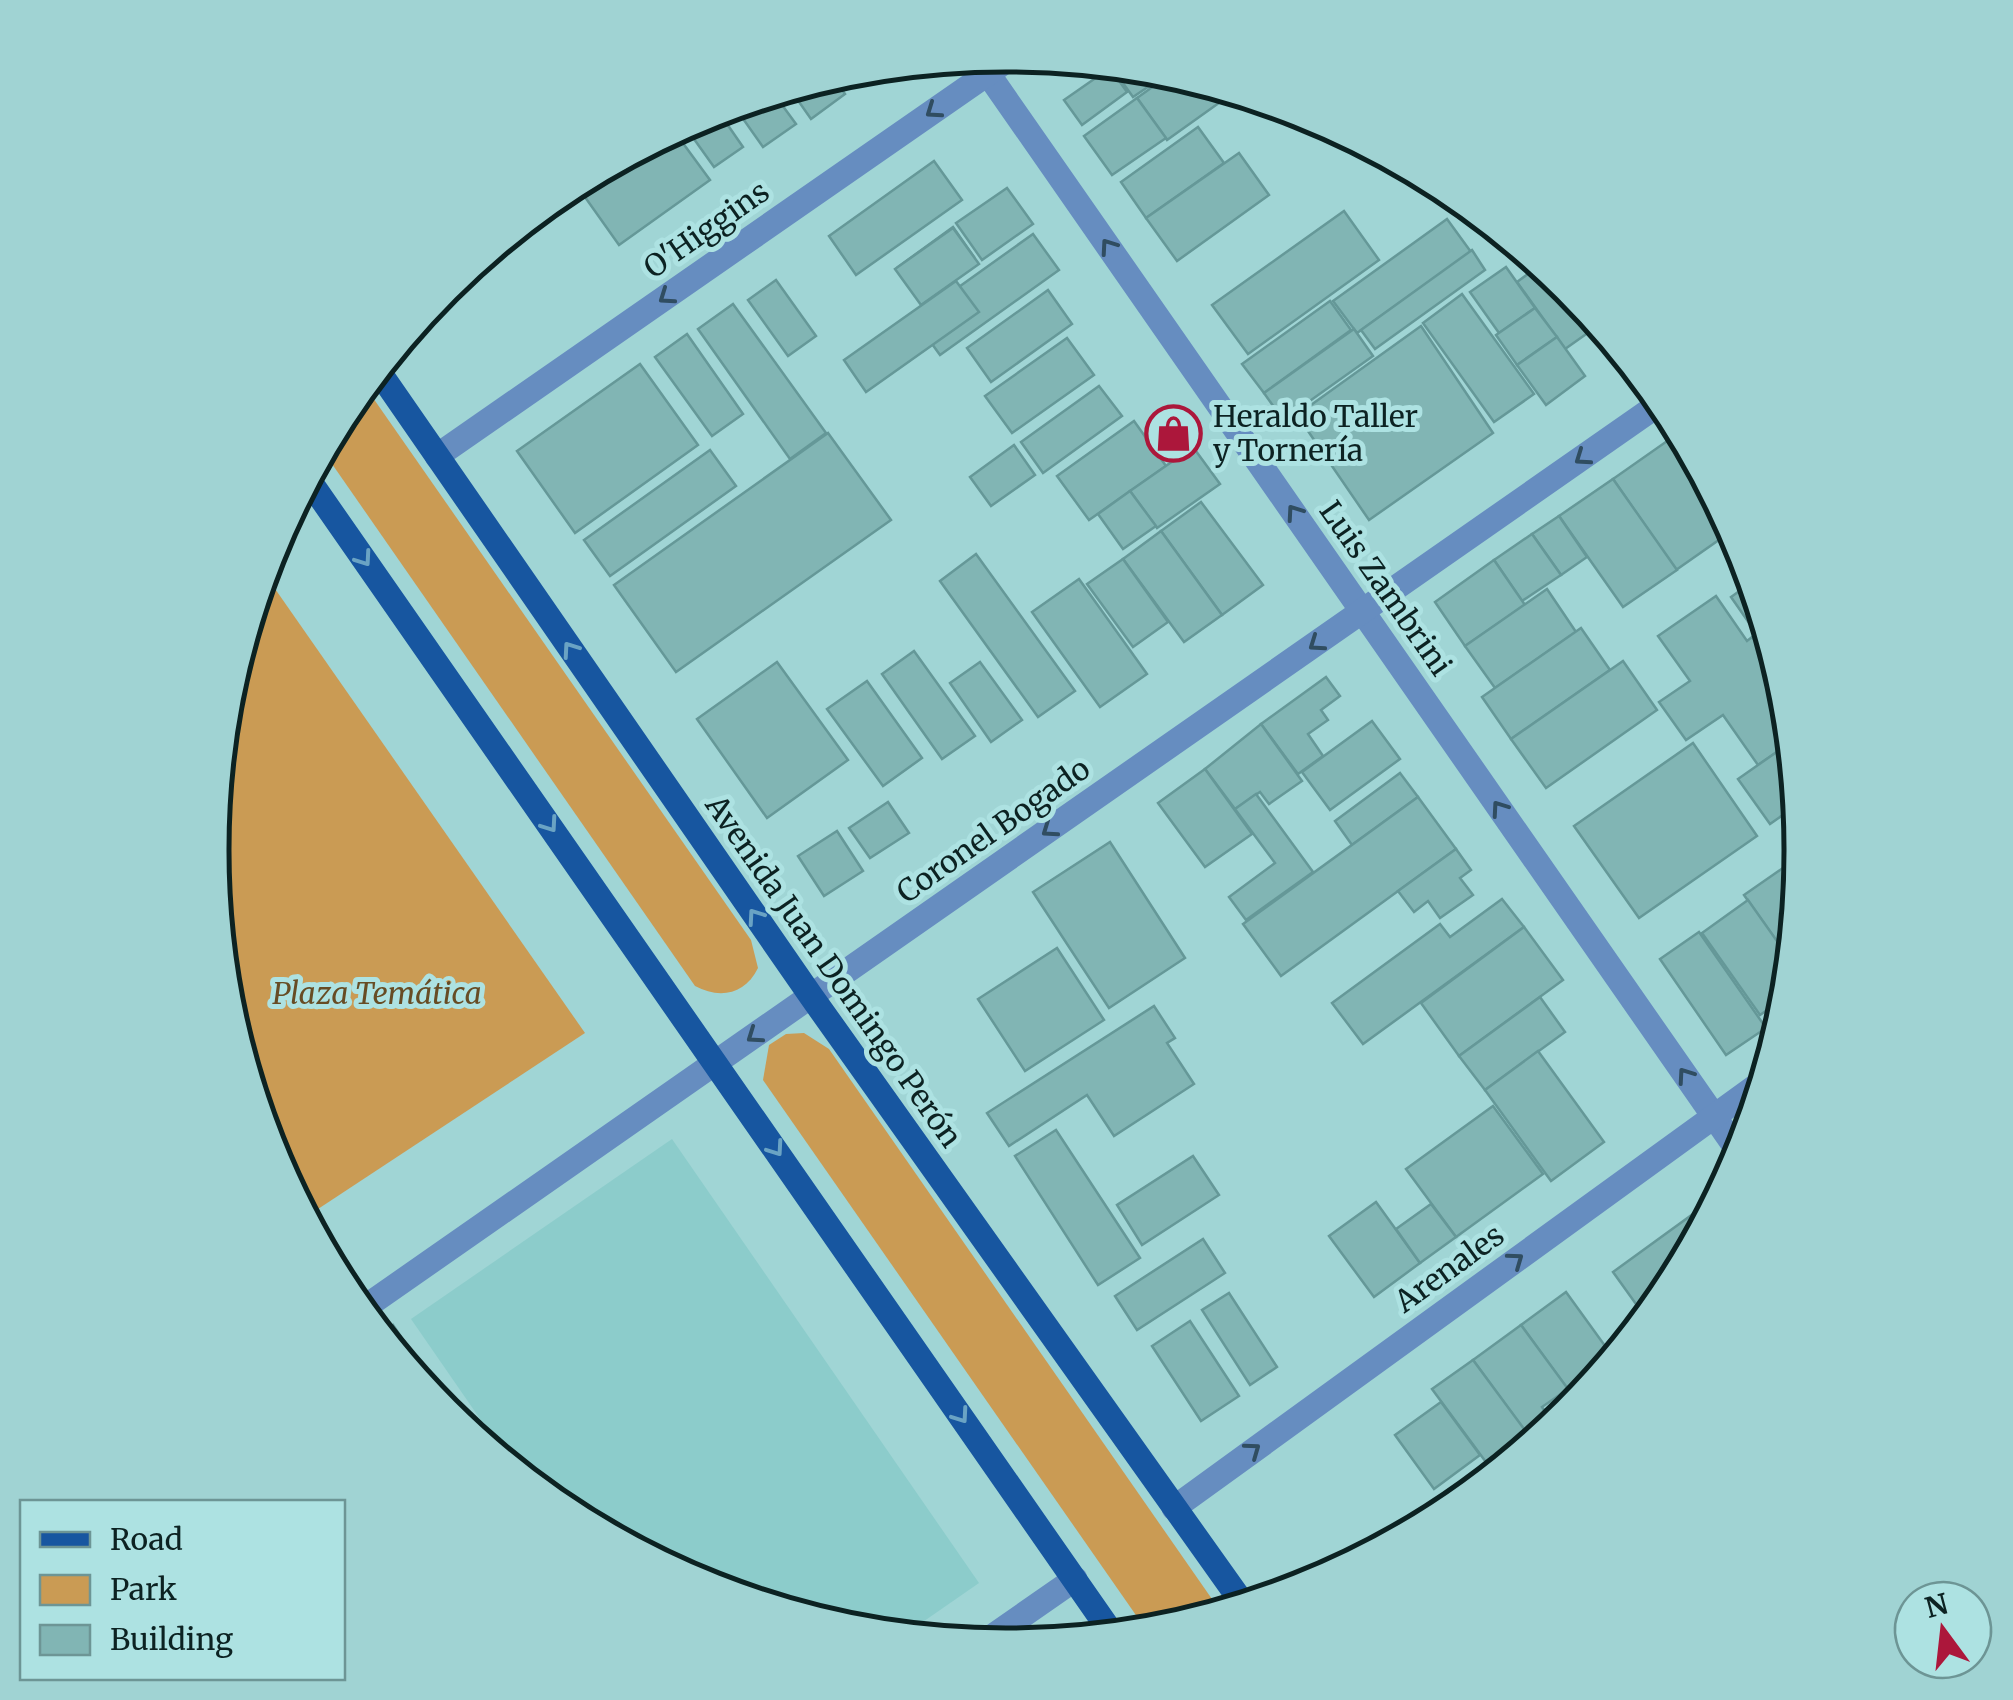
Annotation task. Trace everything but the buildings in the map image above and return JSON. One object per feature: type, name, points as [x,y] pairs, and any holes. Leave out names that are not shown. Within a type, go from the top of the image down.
[{"type":"main road","name":"Avenida Juan Domingo Perón","points":[[386,382],[811,996],[1235,1593]]},
{"type":"main road","points":[[317,492],[1104,1621]]},
{"type":"street","name":"O'Higgins","points":[[437,456],[972,73]]},
{"type":"street","name":"Luis Zambrini","points":[[987,73],[1729,1137]]},
{"type":"street","name":"Coronel Bogado","points":[[374,1301],[1648,412]]},
{"type":"street","name":"Arenales","points":[[1174,1508],[1745,1095]]},
{"type":"street","points":[[1005,1628],[1075,1579]]},
{"type":"shaded area","points":[[672,1139],[979,1583],[922,1623],[905,1621],[805,1601],[709,1568],[663,1547],[575,1496],[494,1435],[411,1319]]},
{"type":"green space","points":[[374,399],[751,940],[758,968],[746,984],[722,993],[695,986],[332,463]]},
{"type":"green space","name":"Plaza Temática","points":[[274,588],[585,1033],[317,1210],[288,1148],[255,1051],[244,1002],[231,901],[229,850],[236,749],[255,649]]},
{"type":"green space","points":[[804,1033],[829,1049],[1212,1600],[1137,1616],[763,1080],[769,1045],[786,1034]]},
{"type":"place","name":"Heraldo Taller y Tornería","points":[[1174,433]]}]
